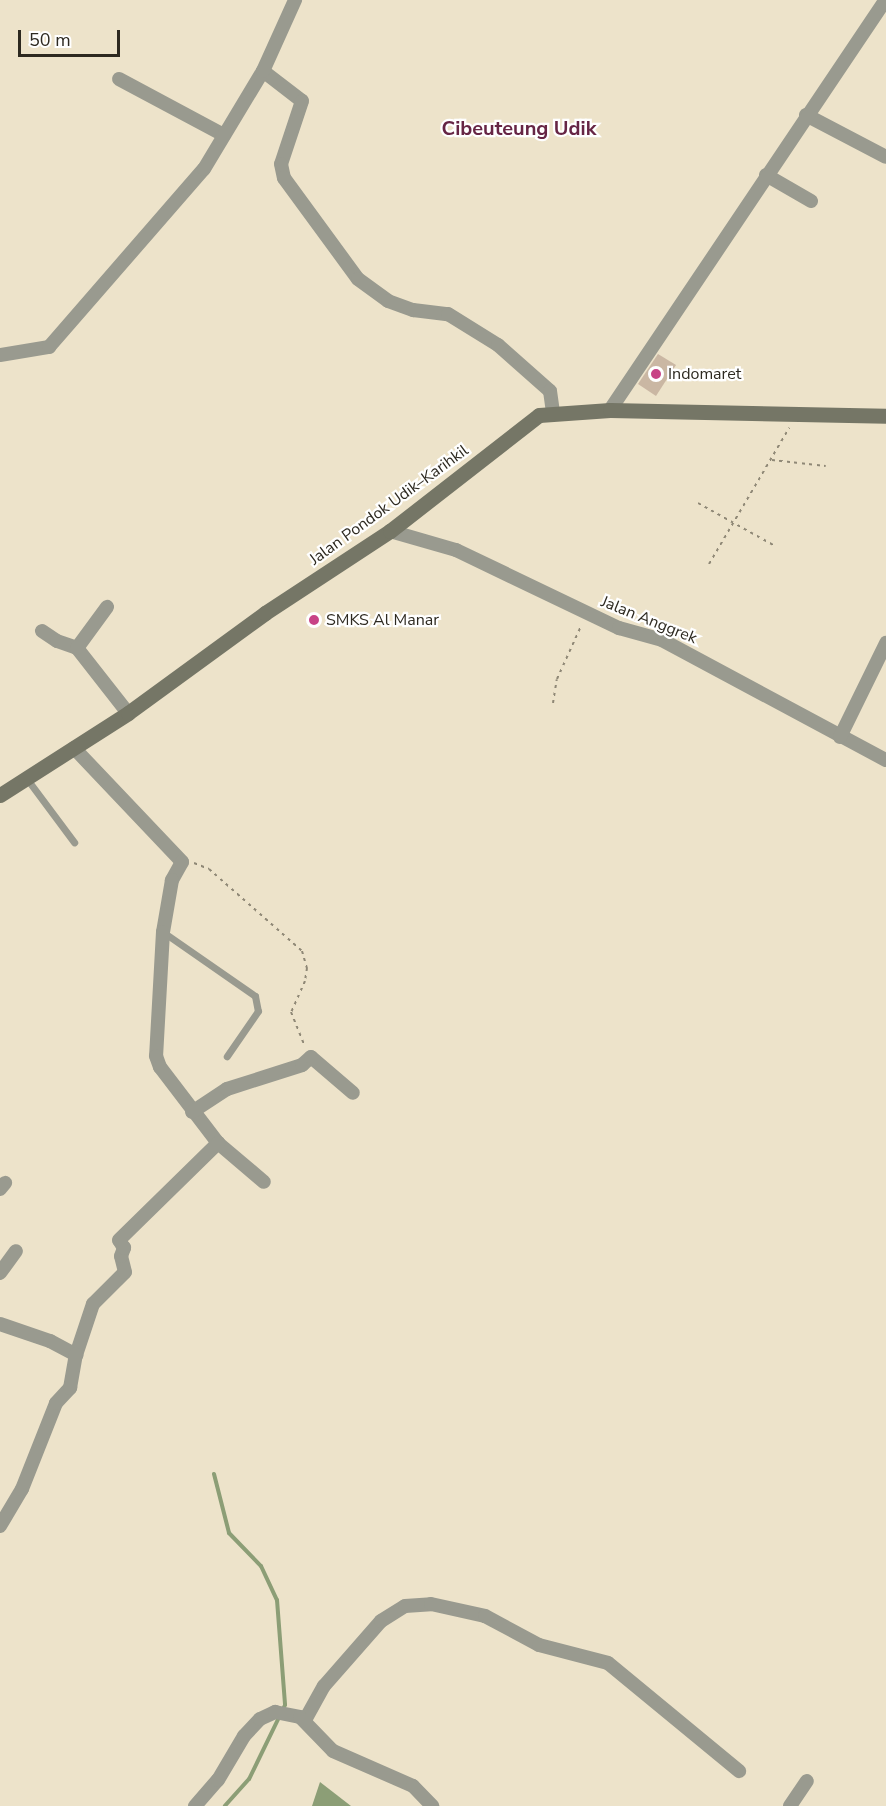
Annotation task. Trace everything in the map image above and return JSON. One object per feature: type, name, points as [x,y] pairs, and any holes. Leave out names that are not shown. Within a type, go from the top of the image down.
[{"type":"street","points":[[0,355],[43,351],[57,339],[204,169],[263,71],[295,0]]},
{"type":"street","points":[[610,410],[766,175],[886,0]]},
{"type":"street","points":[[263,71],[302,101],[282,158],[284,178],[358,279],[388,301],[413,310],[448,314],[498,345],[550,391],[553,412]]},
{"type":"street","points":[[119,79],[224,135]]},
{"type":"street","points":[[806,116],[886,157]]},
{"type":"street","points":[[766,175],[811,201]]},
{"type":"street","name":"Jalan Pondok Udik–Karihkil","points":[[0,795],[128,713],[265,613],[390,531],[452,486],[528,421],[553,412],[610,410],[886,416]]},
{"type":"street","name":"Jalan Anggrek","points":[[390,531],[456,550],[619,628],[679,648],[886,760]]},
{"type":"street","points":[[77,648],[107,607]]},
{"type":"street","points":[[42,631],[57,641],[77,648],[128,713]]},
{"type":"street","points":[[840,737],[886,643]]},
{"type":"street","points":[[74,748],[182,862],[172,880],[163,932],[156,1056],[160,1067],[192,1112],[218,1143],[264,1182]]},
{"type":"street","points":[[192,1112],[227,1089],[302,1065],[311,1057],[353,1093]]},
{"type":"street","points":[[0,1526],[22,1488],[56,1403],[70,1388],[76,1355],[93,1304],[125,1272],[121,1256],[124,1248],[119,1240],[218,1143]]},
{"type":"street","points":[[0,1273],[16,1251]]},
{"type":"street","points":[[0,1324],[50,1341],[76,1355]]},
{"type":"street","points":[[302,1719],[338,1669],[381,1621],[405,1606],[431,1604],[485,1616],[539,1645],[608,1663],[739,1771]]},
{"type":"street","points":[[195,1806],[218,1780],[244,1736],[260,1719],[275,1712],[302,1719],[333,1751],[413,1786],[432,1806]]},
{"type":"street","points":[[790,1806],[807,1781]]},
{"type":"lane","points":[[27,779],[74,842]]},
{"type":"lane","points":[[163,932],[255,996],[258,1011],[227,1056]]},
{"type":"path","points":[[709,564],[735,524],[798,413]]},
{"type":"path","points":[[772,460],[825,466]]},
{"type":"path","points":[[698,503],[773,545]]},
{"type":"path","points":[[553,703],[557,679],[587,612]]},
{"type":"path","points":[[182,862],[209,869],[302,951],[307,968],[305,981],[291,1012],[311,1057]]},
{"type":"shaded area","points":[[320,1782],[351,1806],[312,1806]]},
{"type":"building","name":"Indomaret","points":[[658,354],[676,365],[656,396],[638,384]]},
{"type":"waterway","points":[[214,1474],[229,1533],[261,1566],[277,1600],[285,1705],[249,1779],[225,1806]]},
{"type":"place","name":"Indomaret","points":[[656,374]]},
{"type":"place","name":"SMKS Al Manar","points":[[314,620]]},
{"type":"district","name":"Cibeuteung Udik","points":[[519,128]]}]
